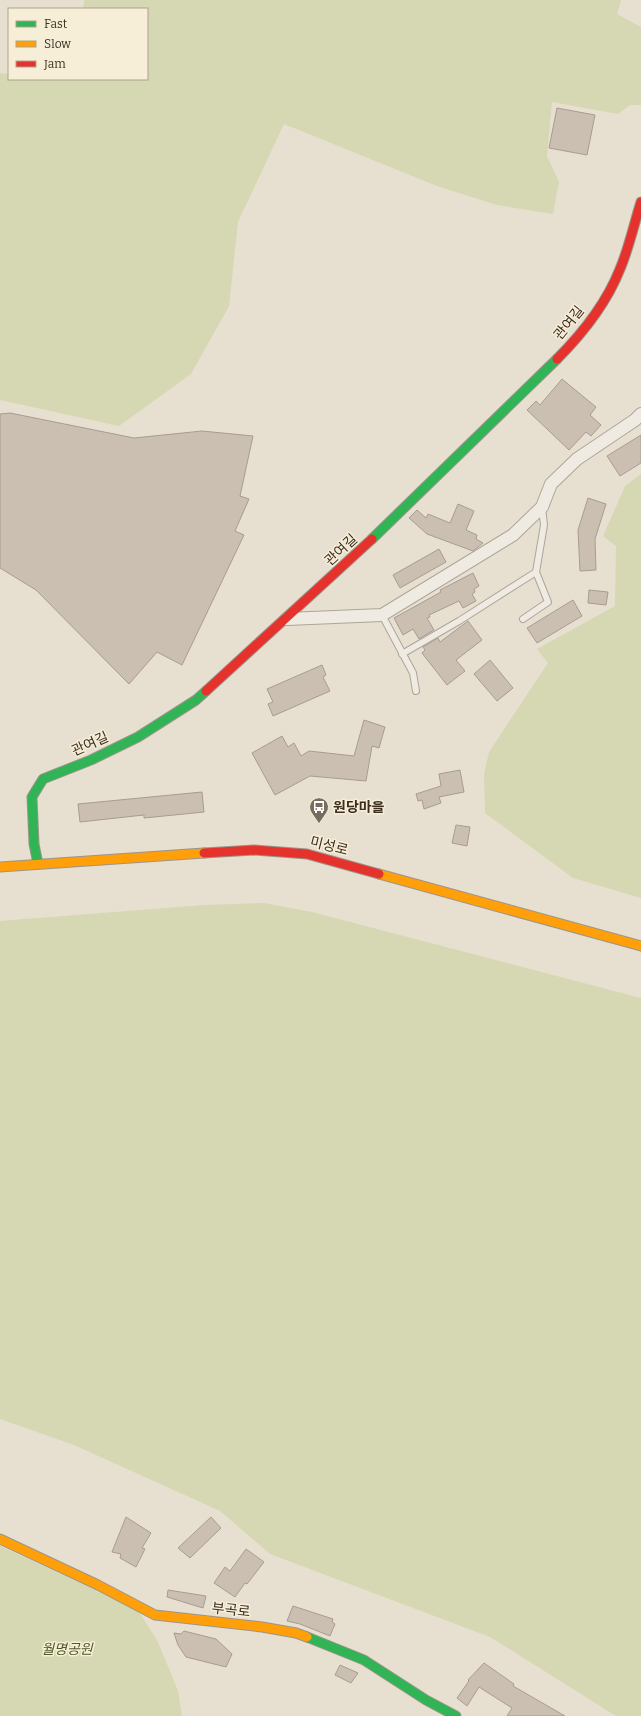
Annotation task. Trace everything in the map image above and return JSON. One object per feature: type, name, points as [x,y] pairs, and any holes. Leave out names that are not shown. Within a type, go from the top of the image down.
[{"type":"street","name":"관여길","points":[[38,864],[34,844],[32,797],[43,779],[91,760],[138,737],[196,700],[287,619],[383,529],[574,341],[600,307],[620,270],[641,202]]},
{"type":"street","points":[[287,619],[382,615],[512,536],[542,507],[551,484],[577,459],[635,420],[641,414]]},
{"type":"street","name":"미성로","points":[[0,867],[254,850],[307,854],[641,946]]},
{"type":"street","name":"부곡로","points":[[0,1539],[98,1585],[155,1615],[262,1627],[296,1633],[364,1660],[426,1700],[456,1716]]},
{"type":"lane","points":[[523,619],[548,602],[536,572],[544,526],[542,507]]},
{"type":"lane","points":[[402,654],[459,621],[536,572]]},
{"type":"lane","points":[[382,615],[413,673],[416,691]]},
{"type":"green space","points":[[84,0],[621,0],[617,14],[641,27],[641,105],[630,105],[618,114],[552,102],[547,156],[559,182],[553,214],[497,205],[437,186],[284,124],[238,222],[229,306],[191,374],[119,426],[0,400],[0,73],[8,74],[8,80],[148,80],[148,8],[83,8]]},
{"type":"green space","points":[[641,474],[641,898],[573,878],[485,813],[484,774],[489,752],[548,663],[537,649],[615,606],[616,546],[603,536],[625,486]]},
{"type":"green space","points":[[264,903],[312,912],[641,998],[641,1716],[616,1716],[490,1637],[270,1554],[220,1511],[74,1445],[0,1419],[0,921],[204,905]]},
{"type":"green space","name":"월명공원","points":[[0,1546],[138,1610],[158,1642],[178,1691],[182,1716],[0,1716]]},
{"type":"building","points":[[557,108],[595,115],[587,155],[549,148]]},
{"type":"building","points":[[562,379],[596,407],[590,415],[601,425],[591,436],[586,432],[569,450],[527,410],[536,401],[540,405]]},
{"type":"building","points":[[10,413],[134,438],[202,431],[253,436],[240,496],[249,499],[235,531],[244,535],[182,665],[157,652],[129,684],[36,590],[0,568],[0,414]]},
{"type":"building","points":[[641,435],[641,463],[620,476],[607,456]]},
{"type":"building","points":[[588,498],[606,504],[595,539],[596,570],[580,571],[578,530]]},
{"type":"building","points":[[458,504],[474,511],[466,530],[477,535],[476,539],[483,543],[473,551],[427,534],[409,518],[417,510],[426,518],[428,514],[450,523]]},
{"type":"building","points":[[439,549],[446,562],[400,588],[393,575]]},
{"type":"building","points":[[473,573],[479,586],[474,589],[475,592],[472,594],[476,601],[463,608],[459,601],[429,615],[430,617],[427,618],[434,630],[419,639],[413,629],[403,635],[394,618],[441,592],[440,590]]},
{"type":"building","points":[[589,590],[608,592],[606,605],[588,603]]},
{"type":"building","points":[[573,600],[582,616],[537,643],[527,628]]},
{"type":"building","points":[[468,621],[482,640],[456,660],[465,671],[447,685],[422,653],[425,650],[423,647],[438,638],[440,642]]},
{"type":"building","points":[[490,660],[513,688],[497,701],[474,674]]},
{"type":"building","points":[[322,665],[326,675],[323,677],[330,691],[273,716],[268,704],[273,702],[267,689]]},
{"type":"building","points":[[364,720],[385,727],[379,748],[372,746],[366,781],[310,776],[275,795],[252,753],[282,736],[288,747],[294,743],[301,756],[309,751],[354,756]]},
{"type":"building","points":[[460,770],[464,792],[439,797],[441,803],[424,809],[422,800],[418,801],[416,794],[441,786],[439,774]]},
{"type":"building","points":[[202,792],[204,812],[144,818],[144,815],[80,822],[78,804]]},
{"type":"building","points":[[456,825],[470,827],[467,846],[452,843]]},
{"type":"building","points":[[126,1517],[151,1533],[142,1548],[145,1549],[136,1567],[120,1558],[121,1554],[112,1552]]},
{"type":"building","points":[[211,1517],[221,1528],[190,1558],[178,1548]]},
{"type":"building","points":[[246,1549],[264,1562],[247,1584],[245,1583],[235,1597],[214,1583],[225,1567],[230,1571]]},
{"type":"building","points":[[168,1590],[206,1596],[203,1608],[167,1597]]},
{"type":"building","points":[[293,1606],[333,1619],[332,1622],[335,1624],[330,1636],[300,1624],[287,1621]]},
{"type":"building","points":[[184,1631],[216,1639],[232,1654],[226,1667],[186,1657],[178,1645],[174,1633],[181,1634]]},
{"type":"building","points":[[484,1663],[514,1684],[513,1686],[565,1716],[507,1716],[512,1708],[479,1687],[467,1706],[457,1698],[469,1681],[468,1680]]},
{"type":"building","points":[[340,1665],[358,1673],[351,1683],[335,1675]]},
{"type":"traffic: fast","points":[[372,539],[557,359]]},
{"type":"traffic: fast","points":[[38,864],[34,844],[32,797],[43,779],[91,760],[138,737],[196,700],[206,691]]},
{"type":"traffic: fast","points":[[307,1637],[364,1660],[426,1700],[456,1716]]},
{"type":"traffic: slow","points":[[0,867],[204,853]]},
{"type":"traffic: slow","points":[[379,874],[641,946]]},
{"type":"traffic: slow","points":[[0,1539],[98,1585],[155,1615],[262,1627],[296,1633],[307,1637]]},
{"type":"traffic: jam","points":[[557,359],[576,339],[593,317],[615,281],[629,244],[641,202]]},
{"type":"traffic: jam","points":[[206,691],[372,539]]},
{"type":"traffic: jam","points":[[204,853],[254,850],[307,854],[379,874]]},
{"type":"place","name":"원당마을","points":[[319,824]]}]
